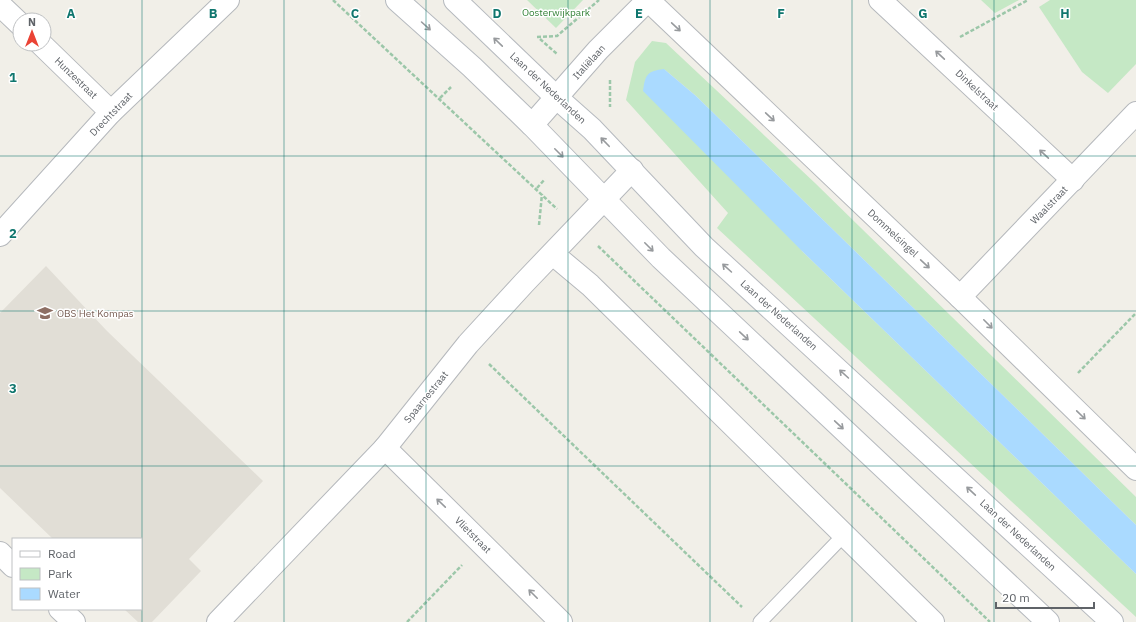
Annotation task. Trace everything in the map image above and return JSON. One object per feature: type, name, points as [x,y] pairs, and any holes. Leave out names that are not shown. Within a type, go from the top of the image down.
[{"type":"street","name":"Drechtstraat","points":[[0,235],[112,112],[228,0]]},
{"type":"street","points":[[397,0],[472,67],[565,158],[603,201],[661,258],[1048,622]]},
{"type":"street","name":"Laan der Nederlanden","points":[[455,0],[557,98],[592,129],[704,247],[1112,622]]},
{"type":"street","name":"Italiëlaan","points":[[532,126],[598,50],[648,0]]},
{"type":"street","name":"Dommelsingel","points":[[648,0],[960,297],[1136,469]]},
{"type":"street","name":"Dinkelstraat","points":[[880,0],[1073,180]]},
{"type":"street","points":[[0,5],[12,16]]},
{"type":"street","name":"Hunzestraat","points":[[49,52],[112,112]]},
{"type":"street","name":"Waalstraat","points":[[960,297],[1136,113]]},
{"type":"street","name":"Spaarnestraat","points":[[218,622],[385,448],[468,344],[632,170]]},
{"type":"street","points":[[553,254],[590,286],[934,622]]},
{"type":"street","name":"Vlietstraat","points":[[385,448],[561,622]]},
{"type":"street","points":[[0,554],[12,565]]},
{"type":"street","points":[[61,610],[74,622]]},
{"type":"lane","points":[[760,622],[844,535]]},
{"type":"path","points":[[333,0],[578,227],[990,622]]},
{"type":"path","points":[[537,37],[557,36],[599,0]]},
{"type":"path","points":[[935,50],[1028,0]]},
{"type":"path","points":[[1058,393],[1136,313]]},
{"type":"path","points":[[468,344],[746,611]]},
{"type":"path","points":[[408,622],[482,543]]},
{"type":"shaded area","points":[[46,266],[107,331],[263,481],[189,559],[201,571],[152,622],[138,622],[125,610],[142,610],[142,538],[52,538],[0,488],[0,313]]},
{"type":"green space","name":"Oosterwijkpark","points":[[527,0],[583,0],[556,28]]},
{"type":"green space","points":[[981,0],[1019,0],[995,13]]},
{"type":"green space","points":[[1050,0],[1136,0],[1136,64],[1108,93],[1082,72],[1039,7]]},
{"type":"green space","points":[[652,41],[666,43],[815,183],[1136,497],[1136,525],[696,96],[664,69],[803,252],[1136,574],[1136,617],[717,228],[728,213],[626,100],[635,62]]},
{"type":"water","points":[[664,69],[696,96],[1136,525],[1136,574],[803,252],[643,91],[648,75],[654,71]]},
{"type":"place","name":"OBS Het Kompas","points":[[45,313]]}]
